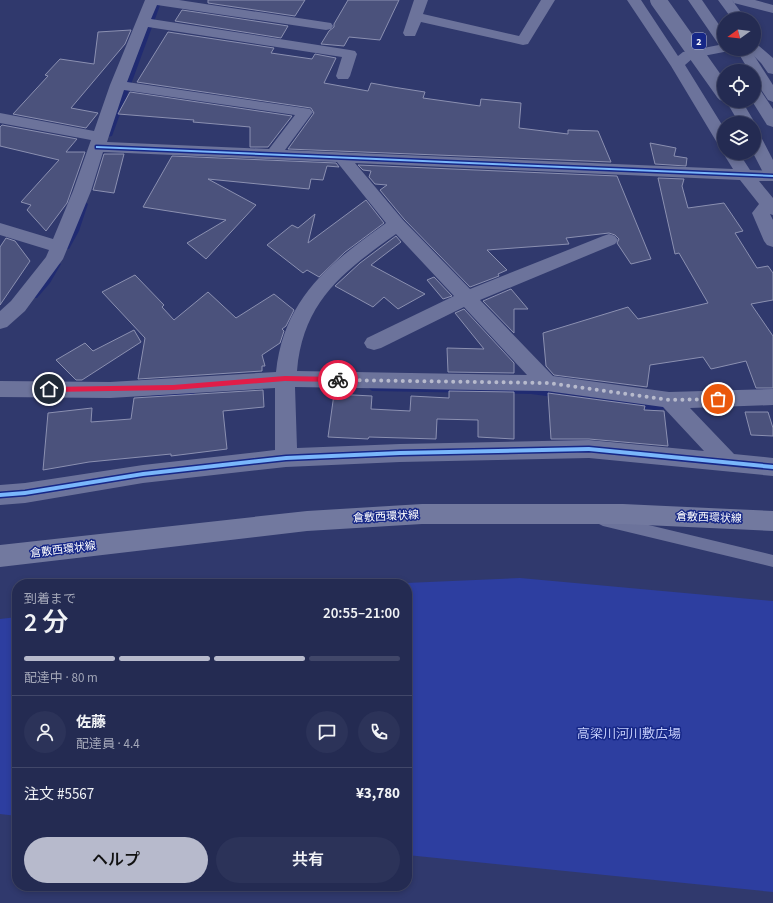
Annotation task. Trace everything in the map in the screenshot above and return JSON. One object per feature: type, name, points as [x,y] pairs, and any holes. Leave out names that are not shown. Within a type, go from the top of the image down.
[{"type":"highway","points":[[658,0],[717,83]]},
{"type":"highway","name":"2","points":[[672,0],[717,73]]},
{"type":"highway","name":"2","points":[[695,0],[717,32]]},
{"type":"highway","points":[[708,0],[717,12]]},
{"type":"highway","points":[[747,56],[773,96]]},
{"type":"highway","points":[[761,102],[773,122]]},
{"type":"highway","points":[[761,152],[773,176]]},
{"type":"main road","name":"倉敷西環状線","points":[[0,556],[307,521],[422,514],[576,514],[773,521]]},
{"type":"street","points":[[0,322],[18,306],[54,259],[125,86],[148,22],[152,0],[326,26]]},
{"type":"street","points":[[410,33],[421,0]]},
{"type":"street","points":[[415,17],[454,24],[481,33],[523,41],[548,0]]},
{"type":"street","points":[[634,0],[678,66],[717,130]]},
{"type":"street","points":[[725,0],[734,12]]},
{"type":"street","points":[[739,0],[773,9]]},
{"type":"street","points":[[148,22],[350,54],[343,76]]},
{"type":"street","points":[[678,66],[683,57],[717,49]]},
{"type":"street","points":[[761,54],[771,62]]},
{"type":"street","points":[[125,86],[305,112],[273,155]]},
{"type":"street","points":[[0,118],[102,145],[343,159],[773,176]]},
{"type":"street","points":[[343,159],[397,224],[548,383]]},
{"type":"street","points":[[735,160],[745,175],[771,207],[761,213],[773,241]]},
{"type":"street","points":[[286,458],[284,383],[293,339],[309,303],[324,282],[345,262],[397,224]]},
{"type":"street","points":[[0,229],[59,247]]},
{"type":"street","points":[[374,343],[467,298],[609,240]]},
{"type":"street","points":[[0,389],[157,388],[284,383],[548,383],[673,405],[773,397]]},
{"type":"street","points":[[673,405],[729,463]]},
{"type":"street","points":[[0,495],[25,493],[143,474],[286,458],[400,453],[589,449],[773,467]]},
{"type":"lane","points":[[576,514],[773,561]]},
{"type":"green space","name":"高梁川河川敷広場","points":[[520,578],[773,601],[773,892],[412,856],[412,583]]},
{"type":"green space","points":[[12,618],[12,815],[0,814],[0,619]]},
{"type":"building","points":[[208,0],[305,0],[295,16],[208,3]]},
{"type":"building","points":[[348,0],[399,0],[380,40],[349,37],[344,46],[321,44],[329,31],[334,27],[334,24]]},
{"type":"building","points":[[182,10],[288,26],[281,38],[175,21]]},
{"type":"building","points":[[131,30],[125,44],[71,108],[98,113],[86,128],[13,114],[48,76],[45,75],[60,59],[94,64],[98,32]]},
{"type":"building","points":[[168,32],[274,48],[271,53],[312,59],[315,54],[336,58],[324,83],[368,91],[371,83],[425,92],[423,98],[480,106],[481,99],[521,103],[519,128],[568,134],[568,130],[598,131],[611,162],[288,149],[314,113],[311,108],[137,82]]},
{"type":"building","points":[[130,92],[292,116],[268,147],[250,147],[250,127],[193,122],[194,120],[118,114]]},
{"type":"building","points":[[2,125],[77,139],[66,152],[85,152],[67,203],[46,231],[27,210],[31,205],[21,202],[59,160],[0,146],[0,127]]},
{"type":"building","points":[[650,143],[676,148],[674,156],[687,158],[686,166],[655,164]]},
{"type":"building","points":[[104,154],[124,154],[114,193],[93,190]]},
{"type":"building","points":[[172,156],[336,163],[339,167],[327,166],[323,180],[311,179],[309,189],[208,179],[256,205],[206,259],[187,243],[226,220],[143,207]]},
{"type":"building","points":[[358,165],[617,176],[651,259],[631,264],[617,243],[619,239],[615,235],[609,233],[566,238],[569,244],[487,250],[507,270],[498,274],[499,276],[470,287],[404,219],[380,190],[387,185],[375,184],[369,177],[371,171],[363,170]]},
{"type":"building","points":[[658,178],[684,179],[682,186],[688,208],[724,203],[743,231],[735,233],[757,268],[768,266],[773,273],[773,300],[751,304],[773,336],[773,388],[756,388],[746,361],[711,369],[703,357],[650,365],[647,387],[554,375],[546,366],[543,333],[628,307],[638,319],[708,303],[679,253],[675,254]]},
{"type":"building","points":[[366,200],[384,223],[345,252],[319,277],[307,270],[303,273],[267,245],[292,225],[298,228],[315,214],[308,243]]},
{"type":"building","points":[[396,236],[401,242],[371,265],[425,294],[398,309],[384,297],[373,307],[335,286],[360,263]]},
{"type":"building","points":[[6,238],[15,241],[30,261],[0,305],[0,247]]},
{"type":"building","points":[[135,275],[164,305],[162,307],[174,320],[208,292],[236,318],[274,294],[294,310],[286,326],[282,329],[284,331],[280,343],[262,355],[265,366],[262,366],[262,371],[138,379],[145,338],[102,292]]},
{"type":"building","points":[[434,277],[452,296],[443,299],[427,280]]},
{"type":"building","points":[[511,289],[528,309],[514,309],[514,333],[483,301]]},
{"type":"building","points":[[464,309],[514,363],[514,373],[448,372],[447,348],[484,349],[455,313]]},
{"type":"building","points":[[134,330],[141,342],[82,380],[76,380],[56,360],[85,343],[93,351]]},
{"type":"building","points":[[263,390],[264,407],[223,411],[227,449],[171,456],[171,454],[89,462],[43,470],[48,413],[92,408],[91,422],[131,419],[134,398]]},
{"type":"building","points":[[449,391],[514,392],[514,439],[478,437],[478,420],[437,419],[436,439],[369,437],[368,439],[328,437],[334,394],[372,396],[371,409],[410,411],[411,396],[449,398]]},
{"type":"building","points":[[548,393],[645,406],[644,410],[664,411],[668,446],[589,439],[551,439]]},
{"type":"building","points":[[745,412],[768,412],[773,428],[773,436],[751,435]]},
{"type":"waterway","points":[[109,136],[160,0]]},
{"type":"waterway","points":[[67,248],[76,231],[85,204]]},
{"type":"waterway","points":[[35,296],[48,282],[58,264]]},
{"type":"waterway","points":[[372,388],[531,391],[653,407],[668,406]]},
{"type":"waterway","points":[[152,394],[165,395],[192,393]]},
{"type":"cycle path","points":[[97,147],[773,176]]},
{"type":"cycle path","points":[[0,495],[25,493],[143,474],[286,458],[400,453],[589,449],[773,467]]},
{"type":"way so far","points":[[338,380],[548,383],[578,386],[639,397],[669,400],[718,399]]},
{"type":"route","points":[[49,389],[110,390],[285,379],[338,380]]}]
